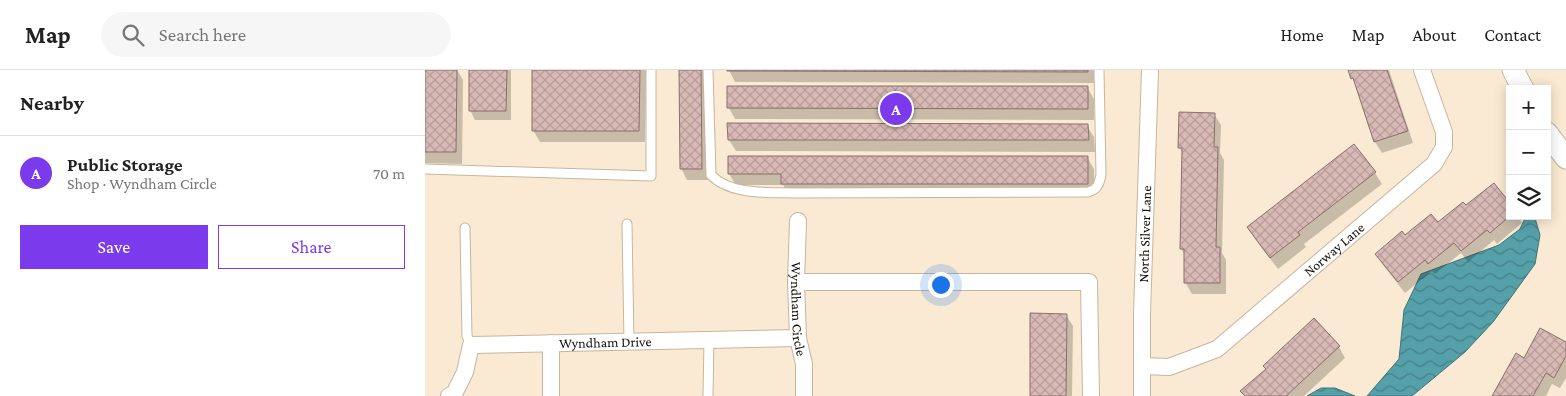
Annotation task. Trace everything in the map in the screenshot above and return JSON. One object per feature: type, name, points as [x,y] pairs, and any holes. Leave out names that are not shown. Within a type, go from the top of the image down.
[{"type":"street","name":"North Silver Lane","points":[[1142,396],[1142,304],[1150,70]]},
{"type":"street","name":"Norway Lane","points":[[1142,366],[1169,367],[1217,349],[1435,164],[1444,148],[1444,132],[1422,70]]},
{"type":"street","points":[[1513,70],[1521,85]]},
{"type":"street","points":[[1551,138],[1566,158]]},
{"type":"street","name":"Wyndham Circle","points":[[798,221],[796,282],[798,338],[804,364],[804,396]]},
{"type":"street","points":[[796,282],[1089,282],[1091,396]]},
{"type":"street","name":"Wyndham Drive","points":[[471,345],[798,338]]},
{"type":"street","points":[[551,343],[551,396]]},
{"type":"street","points":[[449,396],[454,394],[465,372],[471,345]]},
{"type":"lane","points":[[425,169],[651,176],[651,70]]},
{"type":"lane","points":[[708,70],[711,175],[717,181],[729,187],[752,191],[798,193],[1088,192],[1094,190],[1099,186],[1101,175],[1099,70]]},
{"type":"lane","points":[[627,224],[629,342]]},
{"type":"lane","points":[[465,228],[467,336],[471,345]]},
{"type":"lane","points":[[709,340],[709,396]]},
{"type":"water","points":[[1524,220],[1536,220],[1540,235],[1535,264],[1493,322],[1465,352],[1412,396],[1367,396],[1399,359],[1404,310],[1421,274],[1499,245],[1520,229]]},
{"type":"water","points":[[1321,388],[1335,388],[1355,396],[1307,396]]},
{"type":"building","points":[[425,70],[457,70],[456,152],[425,152]]},
{"type":"building","points":[[469,70],[507,70],[506,111],[469,111]]},
{"type":"building","points":[[532,70],[640,70],[639,131],[532,131]]},
{"type":"building","points":[[679,70],[701,70],[702,169],[680,169]]},
{"type":"building","points":[[727,70],[1088,70],[1088,72],[727,71]]},
{"type":"building","points":[[1348,70],[1387,70],[1408,131],[1374,142],[1353,78],[1351,79]]},
{"type":"building","points":[[727,86],[1088,86],[1088,109],[727,108]]},
{"type":"building","points":[[1179,112],[1215,113],[1214,147],[1218,147],[1216,247],[1220,247],[1220,283],[1184,283],[1184,249],[1180,249],[1182,148],[1178,148]]},
{"type":"building","points":[[727,123],[1088,124],[1089,140],[728,140]]},
{"type":"building","points":[[1354,144],[1376,172],[1298,232],[1300,235],[1270,258],[1247,227]]},
{"type":"building","points":[[728,156],[1088,156],[1088,184],[781,184],[781,174],[728,174]]},
{"type":"building","points":[[1494,183],[1506,198],[1506,219],[1490,233],[1487,230],[1461,251],[1454,243],[1428,264],[1425,260],[1398,282],[1375,254],[1402,231],[1405,235],[1431,214],[1438,222],[1463,202],[1466,205]]},
{"type":"building","points":[[1030,313],[1067,314],[1066,396],[1030,396]]},
{"type":"building","points":[[1314,318],[1340,346],[1286,396],[1245,396],[1240,391],[1266,369],[1263,366]]},
{"type":"building","points":[[1540,328],[1566,342],[1566,356],[1554,378],[1546,373],[1533,396],[1492,396],[1516,353],[1524,358]]},
{"type":"place","name":"Public Storage","points":[[896,109]]}]
